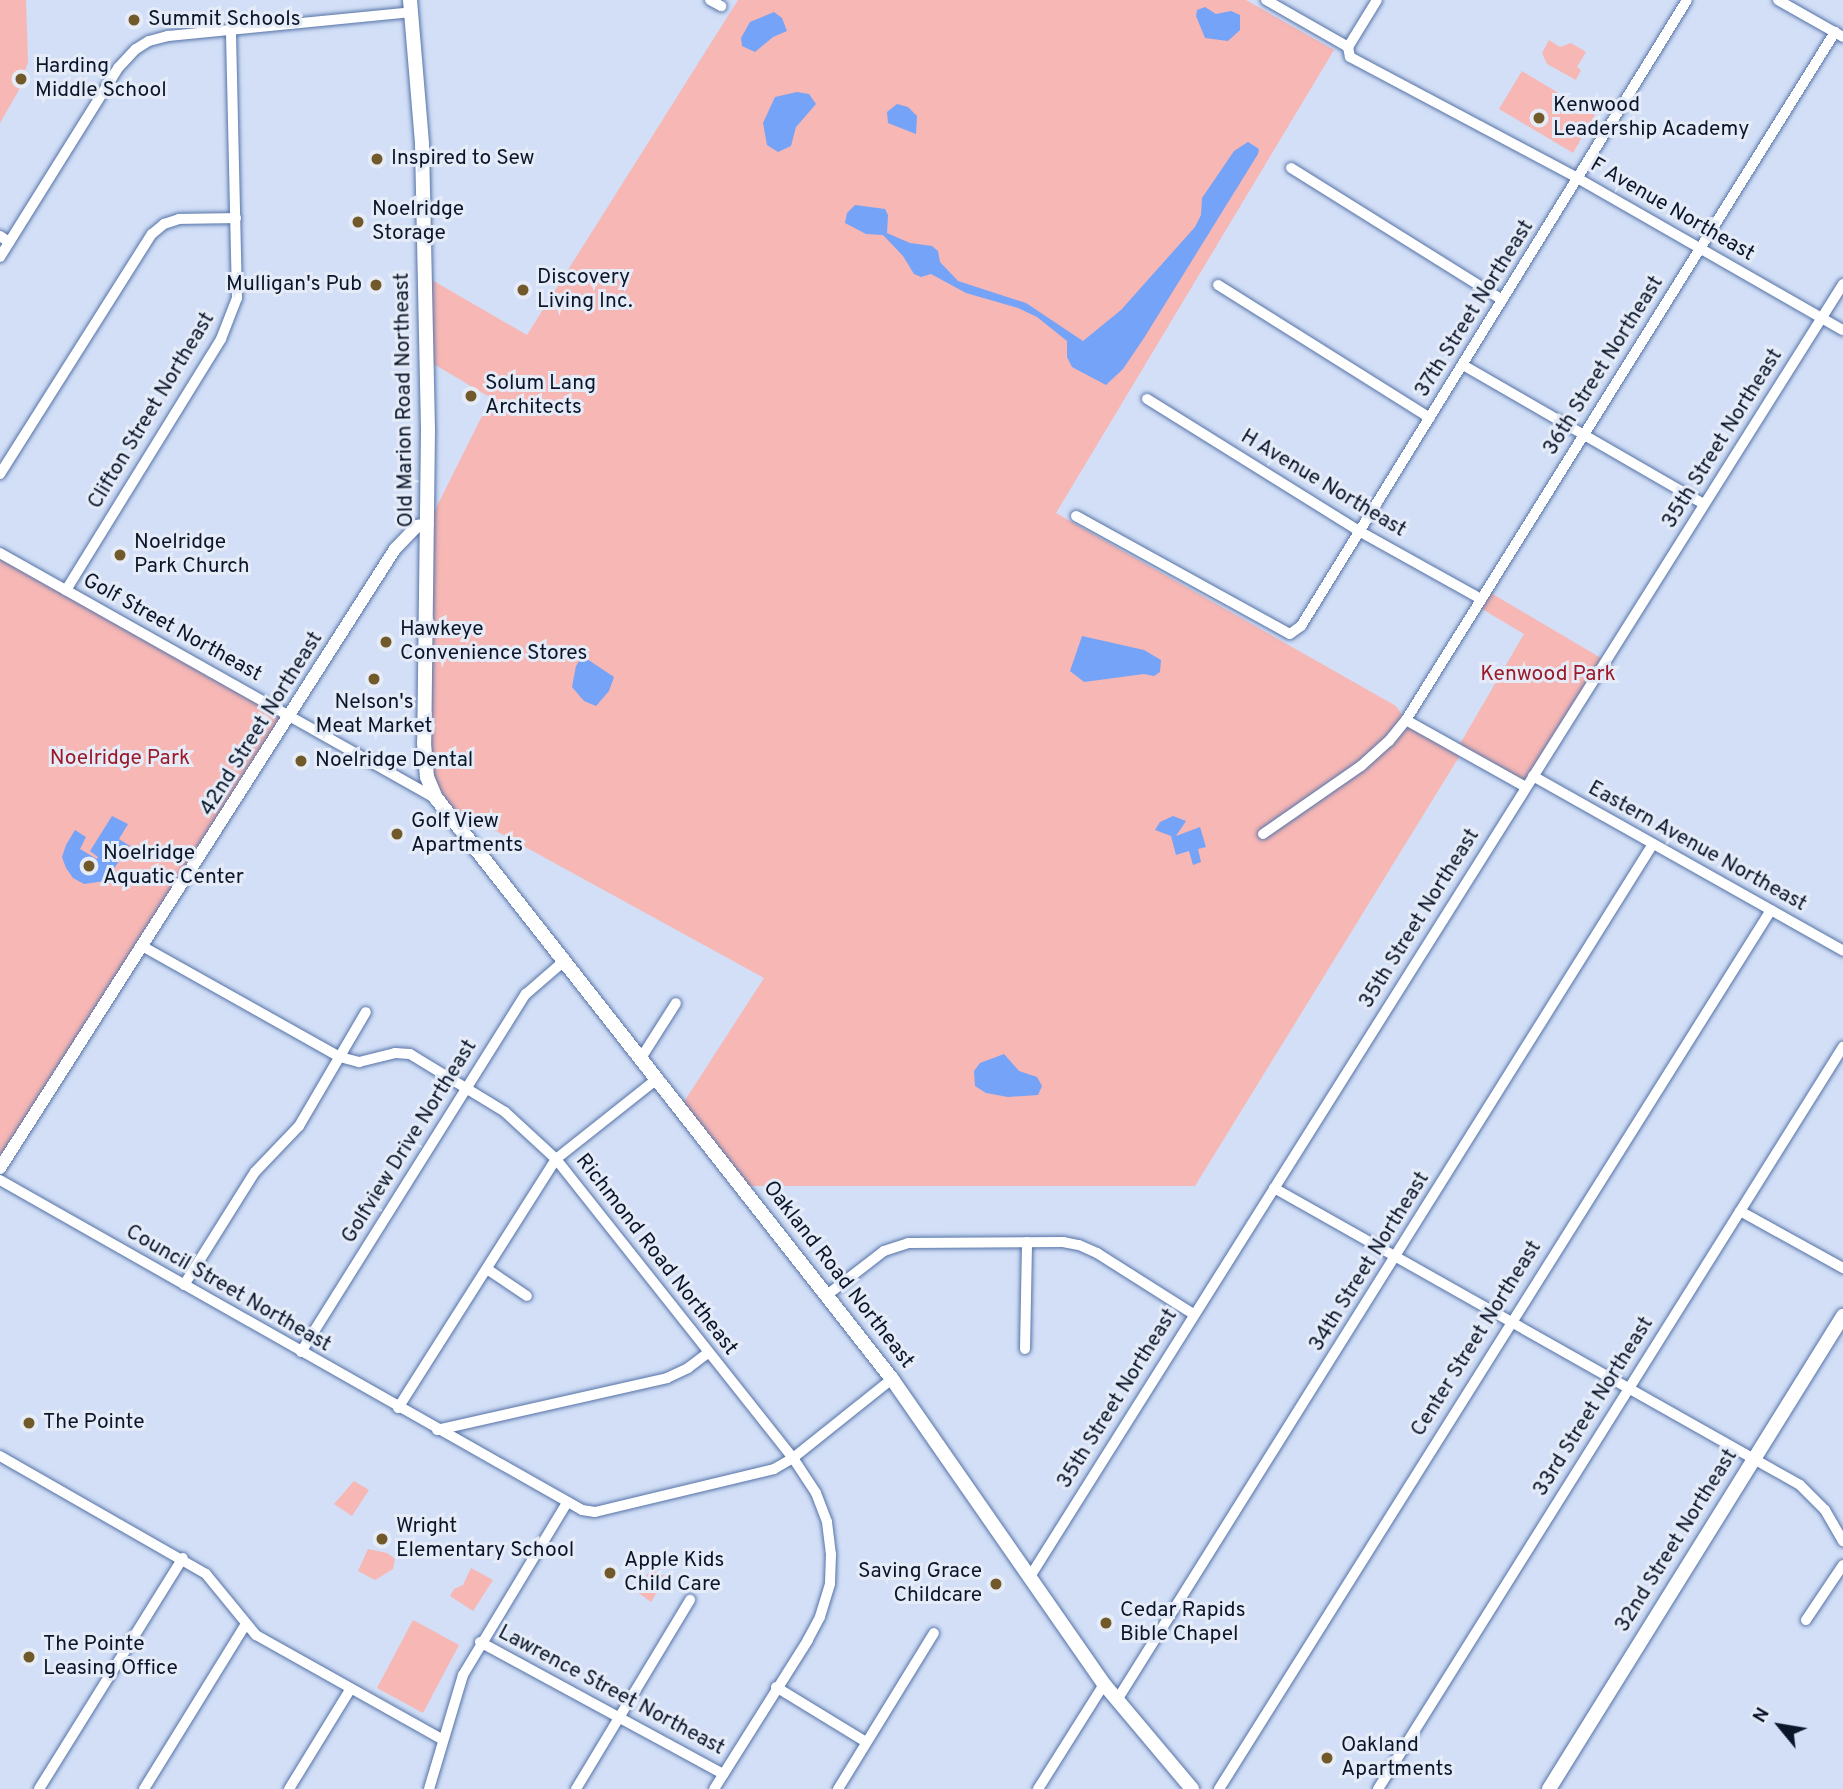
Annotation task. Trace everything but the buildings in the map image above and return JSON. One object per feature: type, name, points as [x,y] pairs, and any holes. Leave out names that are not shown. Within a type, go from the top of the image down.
[{"type":"main road","name":"Old Marion Road Northeast","points":[[411,6],[422,144],[428,524],[424,743],[427,777],[436,798]]},
{"type":"main road","name":"Oakland Road Northeast","points":[[436,798],[892,1379],[1031,1575],[1104,1684],[1192,1789]]},
{"type":"main road","name":"32nd Street Northeast","points":[[1549,1789],[1843,1316]]},
{"type":"street","points":[[710,0],[721,6]]},
{"type":"street","name":"F Avenue Northeast","points":[[1266,0],[1348,47],[1350,57],[1579,179],[1843,330]]},
{"type":"street","points":[[1348,47],[1377,0]]},
{"type":"street","name":"37th Street Northeast","points":[[1076,516],[1290,634],[1301,626],[1687,0]]},
{"type":"street","points":[[1779,0],[1839,35]]},
{"type":"street","points":[[1796,10],[1803,0]]},
{"type":"street","points":[[0,257],[5,239],[118,68],[136,49],[149,41],[168,36],[411,6]]},
{"type":"street","name":"Clifton Street Northeast","points":[[66,590],[230,320],[237,298],[231,30]]},
{"type":"street","name":"36th Street Northeast","points":[[1263,834],[1361,766],[1389,741],[1406,720],[1701,248],[1839,35]]},
{"type":"street","points":[[1291,168],[1502,300]]},
{"type":"street","points":[[0,474],[152,234],[164,224],[179,219],[236,218]]},
{"type":"street","name":"35th Street Northeast","points":[[1031,1575],[1843,284]]},
{"type":"street","points":[[1218,285],[1430,418]]},
{"type":"street","points":[[1462,365],[1704,505]]},
{"type":"street","name":"H Avenue Northeast","points":[[1147,399],[1359,531],[1481,599]]},
{"type":"street","name":"42nd Street Northeast","points":[[0,1168],[400,543],[417,526],[428,524]]},
{"type":"street","name":"Golf Street Northeast","points":[[0,553],[436,798]]},
{"type":"street","points":[[1406,720],[1526,787]]},
{"type":"street","name":"Eastern Avenue Northeast","points":[[1533,776],[1843,951]]},
{"type":"street","name":"34th Street Northeast","points":[[1117,1700],[1653,844]]},
{"type":"street","name":"Center Street Northeast","points":[[1219,1789],[1771,910]]},
{"type":"street","name":"Richmond Road Northeast","points":[[142,946],[340,1057],[359,1062],[395,1053],[410,1054],[505,1112],[556,1159],[793,1458],[816,1493],[827,1522],[831,1554],[830,1584],[820,1617],[808,1640],[714,1789]]},
{"type":"street","name":"Golfview Drive Northeast","points":[[301,1352],[526,994],[563,962]]},
{"type":"street","points":[[641,1059],[676,1003]]},
{"type":"street","points":[[184,1285],[255,1172],[299,1126],[366,1012]]},
{"type":"street","name":"33rd Street Northeast","points":[[1378,1789],[1843,1046]]},
{"type":"street","points":[[398,1408],[556,1159],[657,1079]]},
{"type":"street","name":"Council Street Northeast","points":[[0,1180],[566,1504],[595,1512],[753,1476],[793,1458],[892,1379]]},
{"type":"street","points":[[1273,1188],[1800,1485],[1815,1498],[1843,1541]]},
{"type":"street","points":[[1740,1210],[1843,1268]]},
{"type":"street","points":[[1026,1349],[1027,1242]]},
{"type":"street","points":[[827,1295],[884,1251],[908,1243],[1027,1242],[1079,1245],[1193,1314]]},
{"type":"street","points":[[487,1269],[527,1296]]},
{"type":"street","points":[[437,1430],[667,1378],[688,1368],[709,1352]]},
{"type":"street","points":[[0,1456],[183,1558],[206,1574],[256,1635],[443,1741]]},
{"type":"street","points":[[429,1789],[463,1675],[480,1642],[566,1504]]},
{"type":"street","points":[[40,1789],[183,1558]]},
{"type":"street","points":[[1806,1620],[1843,1565]]},
{"type":"street","points":[[576,1789],[690,1600]]},
{"type":"street","points":[[144,1789],[246,1624]]},
{"type":"street","points":[[838,1789],[934,1633]]},
{"type":"street","name":"Lawrence Street Northeast","points":[[480,1642],[723,1774]]},
{"type":"street","points":[[1038,1789],[1104,1684]]},
{"type":"street","points":[[776,1687],[866,1742]]},
{"type":"street","points":[[289,1789],[350,1690]]},
{"type":"green space","points":[[0,0],[26,0],[28,62],[19,90],[0,123]]},
{"type":"green space","name":"Kenwood Park","points":[[738,0],[1246,0],[1334,50],[1056,513],[1396,706],[1406,720],[1457,749],[1524,634],[1477,606],[1486,590],[1606,661],[1526,787],[1462,752],[1195,1186],[749,1186],[680,1108],[764,978],[436,798],[427,777],[428,524],[491,398],[427,360],[425,276],[527,335]]},
{"type":"green space","points":[[1549,40],[1560,47],[1571,43],[1586,52],[1577,67],[1581,70],[1576,80],[1547,64],[1542,53]]},
{"type":"green space","points":[[1522,71],[1595,115],[1573,153],[1499,109]]},
{"type":"green space","name":"Noelridge Park","points":[[0,553],[290,716],[0,1168]]},
{"type":"green space","points":[[354,1481],[369,1490],[352,1516],[334,1504]]},
{"type":"green space","points":[[368,1549],[387,1553],[395,1559],[393,1569],[375,1580],[358,1571]]},
{"type":"green space","points":[[471,1568],[493,1580],[473,1611],[450,1596],[454,1589],[463,1585]]},
{"type":"green space","points":[[651,1568],[666,1577],[651,1602],[637,1592]]},
{"type":"green space","points":[[413,1620],[459,1645],[423,1713],[377,1688]]},
{"type":"water","points":[[1205,7],[1216,14],[1231,11],[1240,15],[1240,30],[1228,41],[1205,38],[1196,16],[1197,10]]},
{"type":"water","points":[[774,12],[782,18],[787,31],[773,37],[755,52],[742,46],[741,38],[750,22]]},
{"type":"water","points":[[797,92],[809,94],[816,104],[796,127],[791,146],[778,152],[767,145],[763,123],[775,97]]},
{"type":"water","points":[[897,104],[908,107],[917,116],[916,134],[888,123],[887,112]]},
{"type":"water","points":[[1248,142],[1259,149],[1258,154],[1144,338],[1123,369],[1106,385],[1072,367],[1067,357],[1067,341],[1037,317],[1018,308],[966,293],[931,274],[921,277],[914,274],[903,256],[883,235],[866,234],[845,223],[847,213],[855,205],[885,209],[888,215],[887,233],[910,243],[932,246],[938,251],[940,262],[958,281],[1026,303],[1083,341],[1121,310],[1195,227],[1201,215],[1202,198],[1234,151]]},
{"type":"water","points":[[1082,636],[1144,650],[1161,660],[1160,672],[1154,676],[1144,674],[1084,682],[1070,671]]},
{"type":"water","points":[[581,658],[587,659],[614,677],[609,691],[596,706],[584,701],[572,687],[576,666]]},
{"type":"water","points":[[112,816],[128,824],[119,839],[130,846],[105,881],[84,884],[73,878],[66,868],[62,857],[66,845],[75,830],[86,837],[80,849],[97,859],[90,851]]},
{"type":"water","points":[[1173,816],[1186,821],[1176,836],[1200,827],[1206,847],[1198,849],[1201,862],[1193,865],[1189,851],[1176,855],[1171,836],[1155,830],[1160,822]]},
{"type":"water","points":[[1004,1054],[1019,1071],[1037,1077],[1042,1086],[1038,1095],[1008,1097],[986,1093],[975,1086],[974,1071],[980,1063]]},
{"type":"place","name":"Summit Schools","points":[[134,20]]},
{"type":"place","name":"Harding Middle School","points":[[21,79]]},
{"type":"place","name":"Kenwood Leadership Academy","points":[[1539,118]]},
{"type":"place","name":"Inspired to Sew","points":[[377,159]]},
{"type":"place","name":"Noelridge Storage","points":[[358,222]]},
{"type":"place","name":"Mulligan's Pub","points":[[376,285]]},
{"type":"place","name":"Discovery Living Inc.","points":[[523,290]]},
{"type":"place","name":"Solum Lang Architects","points":[[471,396]]},
{"type":"place","name":"Noelridge Park Church","points":[[120,555]]},
{"type":"place","name":"Hawkeye Convenience Stores","points":[[386,642]]},
{"type":"place","name":"Nelson's Meat Market","points":[[374,679]]},
{"type":"place","name":"Noelridge Dental","points":[[301,761]]},
{"type":"place","name":"Golf View Apartments","points":[[397,834]]},
{"type":"place","name":"Noelridge Aquatic Center","points":[[89,866]]},
{"type":"place","name":"The Pointe","points":[[29,1423]]},
{"type":"place","name":"Wright Elementary School","points":[[382,1539]]},
{"type":"place","name":"Apple Kids Child Care","points":[[610,1573]]},
{"type":"place","name":"Saving Grace Childcare","points":[[996,1584]]},
{"type":"place","name":"Cedar Rapids Bible Chapel","points":[[1106,1623]]},
{"type":"place","name":"The Pointe Leasing Office","points":[[29,1657]]},
{"type":"place","name":"Oakland Apartments","points":[[1327,1758]]}]
